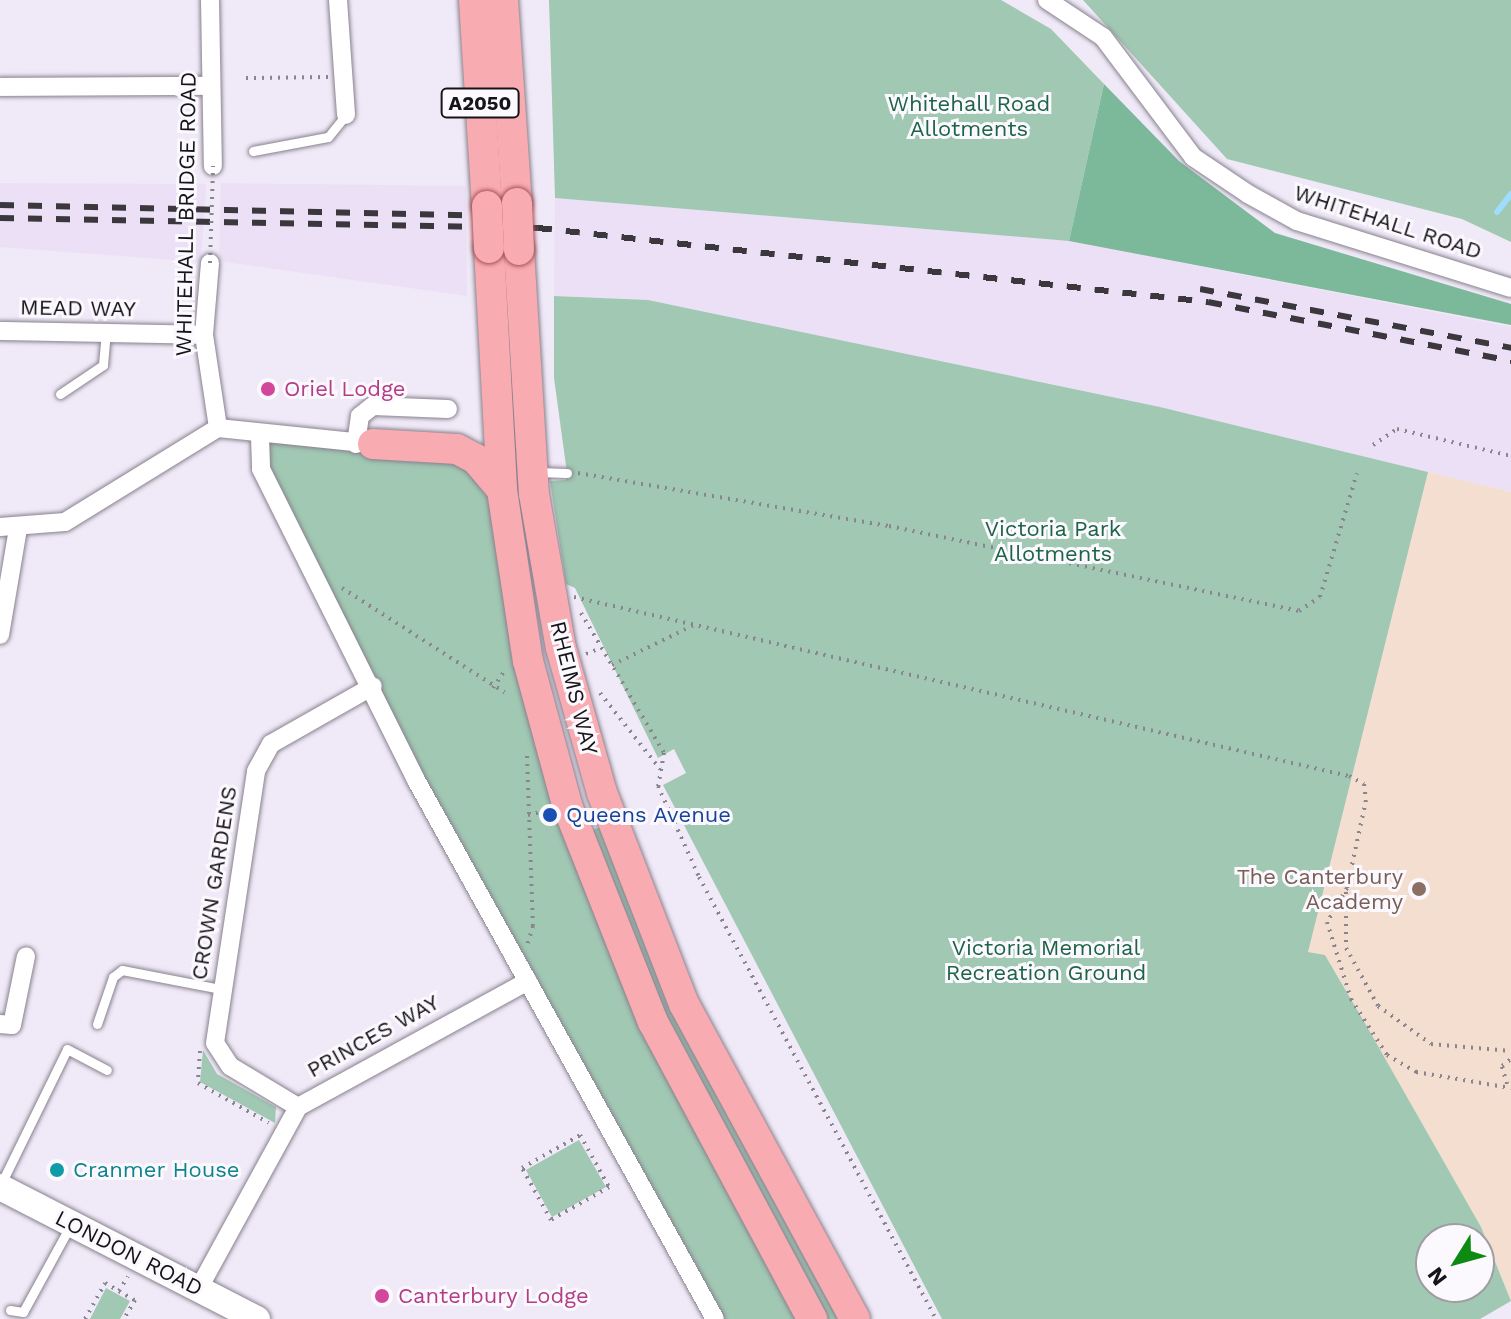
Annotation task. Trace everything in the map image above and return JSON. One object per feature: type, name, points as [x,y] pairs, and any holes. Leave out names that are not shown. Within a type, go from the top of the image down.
[{"type":"main road","name":"RHEIMS WAY","points":[[474,0],[487,206],[504,249],[532,472],[561,648],[626,865],[716,1069],[855,1319]]},
{"type":"main road","name":"RHEIMS WAY","points":[[503,0],[517,203],[504,249],[502,490],[528,661],[592,875],[653,1022],[812,1319]]},
{"type":"main road","points":[[364,444],[457,449],[476,459],[502,490]]},
{"type":"street","name":"WHITEHALL BRIDGE ROAD","points":[[210,0],[209,86],[213,166]]},
{"type":"street","points":[[338,0],[346,76],[346,115]]},
{"type":"street","name":"WHITEHALL ROAD","points":[[1047,0],[1103,37],[1193,157],[1248,194],[1297,221],[1511,288]]},
{"type":"street","points":[[0,87],[209,86]]},
{"type":"street","name":"WHITEHALL BRIDGE ROAD","points":[[210,263],[204,335],[218,428]]},
{"type":"street","name":"MEAD WAY","points":[[0,331],[204,335]]},
{"type":"street","points":[[0,635],[9,528],[65,522],[218,428],[260,437],[364,444],[360,416],[373,406],[448,409]]},
{"type":"street","points":[[260,437],[261,469],[525,974],[715,1319]]},
{"type":"street","name":"CROWN GARDENS","points":[[298,1107],[220,1056],[215,1043],[221,989],[263,755],[373,686]]},
{"type":"street","points":[[0,1024],[12,1025],[26,956]]},
{"type":"street","name":"PRINCES WAY","points":[[199,1288],[298,1107],[525,974]]},
{"type":"street","name":"LONDON ROAD","points":[[0,1186],[257,1319]]},
{"type":"lane","points":[[253,151],[328,137],[346,115]]},
{"type":"lane","points":[[60,394],[103,365],[106,331]]},
{"type":"lane","points":[[532,472],[567,473]]},
{"type":"lane","points":[[97,1024],[113,977],[122,970],[221,989]]},
{"type":"lane","points":[[0,1186],[67,1049],[107,1070]]},
{"type":"lane","points":[[10,1310],[23,1312],[72,1223]]},
{"type":"path","points":[[246,78],[346,76]]},
{"type":"path","name":"WHITEHALL BRIDGE ROAD","points":[[210,263],[213,166]]},
{"type":"path","points":[[1373,445],[1397,429],[1511,456]]},
{"type":"path","points":[[567,473],[889,526],[1299,611],[1320,597],[1357,473]]},
{"type":"path","points":[[317,572],[493,688],[504,692]]},
{"type":"path","points":[[566,592],[572,597],[664,753],[658,786],[699,877],[936,1319]]},
{"type":"path","points":[[572,597],[699,622],[825,660],[1349,776],[1364,784],[1366,800],[1347,888],[1346,948],[1378,1006],[1431,1044],[1511,1051]]},
{"type":"path","points":[[612,665],[699,622]]},
{"type":"path","points":[[493,688],[511,661],[516,675]]},
{"type":"path","points":[[595,686],[660,769]]},
{"type":"path","points":[[525,974],[533,926],[526,745]]},
{"type":"path","points":[[1347,888],[1327,922],[1332,945],[1351,999],[1387,1055],[1416,1072],[1509,1086],[1502,1066],[1511,1059]]},
{"type":"path","points":[[580,1135],[595,1161],[609,1187],[551,1220],[522,1168],[580,1135]]},
{"type":"path","points":[[85,1319],[105,1283],[135,1300],[124,1319]]},
{"type":"shaded area","points":[[0,183],[206,184],[201,262],[0,247]]},
{"type":"shaded area","points":[[221,183],[466,186],[467,296],[219,261]]},
{"type":"shaded area","points":[[555,198],[1069,241],[1511,327],[1511,492],[1160,407],[648,300],[554,296]]},
{"type":"shaded area","name":"The Canterbury Academy","points":[[1428,472],[1511,492],[1511,1301],[1495,1262],[1495,1223],[1479,1223],[1325,955],[1308,952]]},
{"type":"green space","name":"Whitehall Road Allotments","points":[[549,0],[1001,0],[1051,29],[1104,84],[1069,241],[555,198]]},
{"type":"green space","points":[[1083,0],[1511,0],[1511,242],[1462,219],[1227,159]]},
{"type":"green space","points":[[1104,84],[1179,161],[1275,233],[1511,304],[1511,325],[1069,241]]},
{"type":"green space","points":[[554,296],[648,300],[1160,407],[1428,472],[1308,952],[1325,955],[1479,1223],[1415,1223],[1415,1303],[1495,1303],[1495,1262],[1511,1301],[1480,1319],[942,1319],[663,785],[686,773],[674,749],[658,758],[575,588],[566,584],[550,481],[566,480],[554,378]]},
{"type":"green space","points":[[260,437],[457,449],[502,490],[592,875],[812,1319],[714,1319],[275,498]]},
{"type":"green space","points":[[601,827],[842,1319],[822,1319],[658,1005],[589,831]]},
{"type":"green space","points":[[203,1050],[217,1074],[276,1107],[275,1123],[200,1082]]},
{"type":"green space","points":[[579,1140],[606,1187],[552,1217],[526,1170]]},
{"type":"green space","points":[[106,1288],[130,1301],[120,1319],[90,1319]]},
{"type":"waterway","points":[[1497,212],[1511,194]]},
{"type":"railway","points":[[0,205],[500,216]]},
{"type":"railway","points":[[0,218],[538,228],[1208,302],[1511,361]]},
{"type":"railway","points":[[1200,289],[1511,348]]},
{"type":"place","name":"Oriel Lodge","points":[[268,389]]},
{"type":"place","name":"Queens Avenue","points":[[550,815]]},
{"type":"place","name":"The Canterbury Academy","points":[[1419,889]]},
{"type":"place","name":"Cranmer House","points":[[57,1170]]},
{"type":"place","name":"Canterbury Lodge","points":[[382,1296]]},
{"type":"park label","name":"Victoria Park Allotments","points":[[1053,540]]},
{"type":"park label","name":"Victoria Memorial Recreation Ground","points":[[1046,960]]}]
